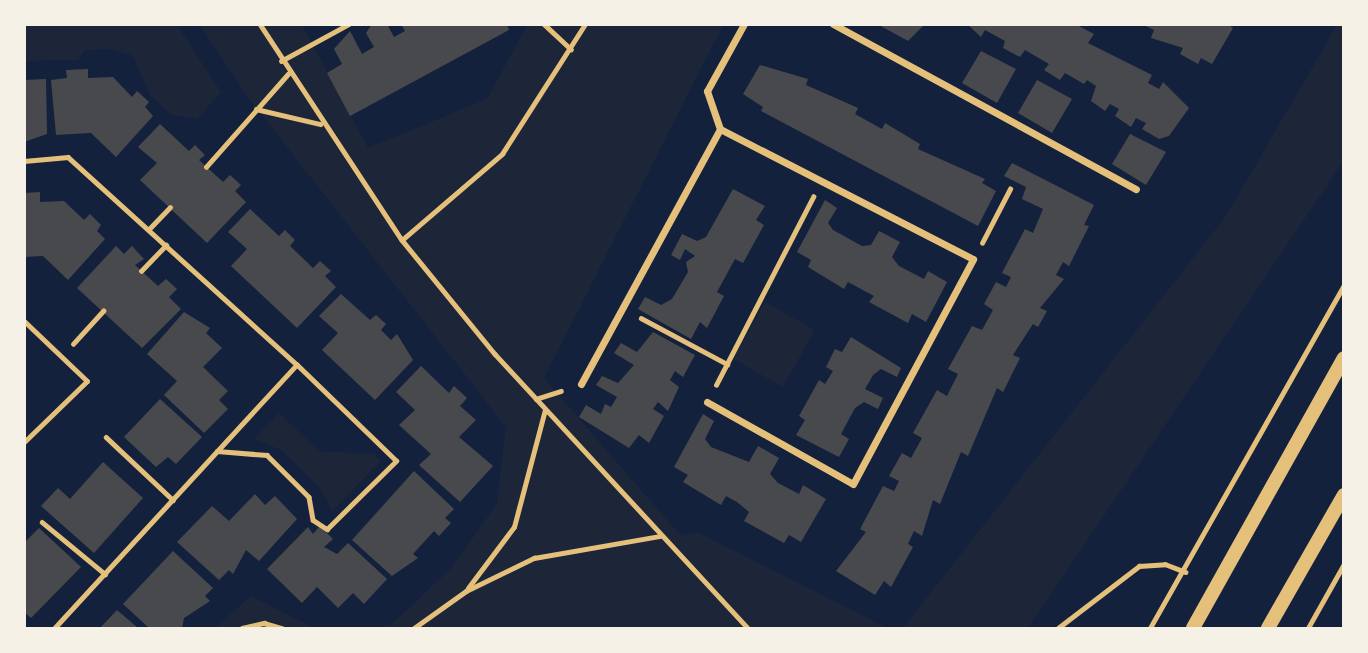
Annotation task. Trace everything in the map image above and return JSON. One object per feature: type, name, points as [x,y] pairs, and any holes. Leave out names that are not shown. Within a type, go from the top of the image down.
[{"type":"main road","points":[[1193,628],[1343,358]]},
{"type":"main road","points":[[1268,628],[1343,495]]},
{"type":"street","points":[[707,402],[853,484],[973,259],[720,129],[707,91],[744,24]]},
{"type":"street","points":[[832,24],[1136,189]]},
{"type":"street","points":[[581,384],[720,129]]},
{"type":"lane","points":[[24,321],[87,381],[24,442]]},
{"type":"path","points":[[260,24],[288,74],[402,240],[545,410],[748,628]]},
{"type":"path","points":[[281,61],[349,24]]},
{"type":"path","points":[[544,24],[571,49]]},
{"type":"path","points":[[402,240],[502,154],[585,24]]},
{"type":"path","points":[[206,167],[288,74]]},
{"type":"path","points":[[256,109],[321,124]]},
{"type":"path","points":[[24,161],[68,157],[297,365],[396,461],[327,529],[313,520],[309,498],[267,455],[218,452]]},
{"type":"path","points":[[707,402],[822,181]]},
{"type":"path","points":[[973,259],[1010,190]]},
{"type":"path","points":[[149,229],[170,207]]},
{"type":"path","points":[[141,271],[166,245]]},
{"type":"path","points":[[1150,628],[1186,572],[1343,285]]},
{"type":"path","points":[[622,308],[727,364]]},
{"type":"path","points":[[61,356],[103,312]]},
{"type":"path","points":[[55,628],[297,365]]},
{"type":"path","points":[[536,399],[581,384]]},
{"type":"path","points":[[466,591],[514,527],[545,410]]},
{"type":"path","points":[[106,438],[173,500]]},
{"type":"path","points":[[43,522],[105,574]]},
{"type":"path","points":[[414,628],[466,591],[534,558],[661,536]]},
{"type":"path","points":[[1058,628],[1139,566],[1165,564],[1186,572]]},
{"type":"path","points":[[1308,628],[1343,564]]},
{"type":"path","points":[[242,628],[264,622],[282,628]]},
{"type":"shaded area","points":[[24,25],[177,25],[221,92],[197,119],[171,115],[150,95],[133,56],[111,49],[85,50],[78,60],[26,61]]},
{"type":"shaded area","points":[[200,25],[302,25],[368,148],[487,99],[527,25],[723,25],[544,378],[681,536],[697,532],[887,628],[374,628],[391,625],[451,568],[497,504],[506,427],[244,92]]},
{"type":"shaded area","points":[[1337,25],[1344,25],[1343,162],[1028,628],[903,628],[1226,216]]},
{"type":"shaded area","points":[[765,302],[815,330],[783,387],[733,359]]},
{"type":"shaded area","points":[[279,413],[319,451],[374,454],[380,461],[332,512],[322,490],[281,450],[254,439]]},
{"type":"shaded area","points":[[251,596],[314,628],[215,628]]},
{"type":"building","points":[[372,24],[387,24],[394,37],[405,31],[401,24],[507,24],[509,30],[350,116],[327,73],[342,64],[334,49],[350,31],[362,54],[374,47],[366,33]]},
{"type":"building","points":[[877,24],[925,24],[908,41]]},
{"type":"building","points":[[967,24],[1075,24],[1094,34],[1088,43],[1152,75],[1148,83],[1159,89],[1163,82],[1189,108],[1169,136],[1159,139],[1142,129],[1146,123],[1136,118],[1131,127],[1115,116],[1119,109],[1110,104],[1105,111],[1091,101],[1096,86],[1087,80],[1084,84],[1065,73],[1060,80],[1044,70],[1049,64],[1025,50],[1020,57],[1003,48],[1005,41],[985,30],[981,37]]},
{"type":"building","points":[[1142,24],[1227,24],[1233,28],[1212,64],[1201,58],[1198,64],[1180,54],[1183,48],[1151,38],[1154,30]]},
{"type":"building","points":[[981,51],[1016,69],[997,103],[962,83]]},
{"type":"building","points":[[760,65],[808,79],[806,85],[858,108],[855,114],[882,129],[885,123],[920,144],[918,149],[985,179],[982,183],[996,191],[978,226],[761,111],[763,107],[743,94]]},
{"type":"building","points":[[88,69],[88,78],[113,77],[132,97],[137,91],[149,102],[145,107],[153,116],[116,157],[91,133],[56,135],[51,80],[67,78],[66,70]]},
{"type":"building","points":[[46,79],[47,134],[24,142],[24,80]]},
{"type":"building","points":[[1037,80],[1072,99],[1052,133],[1018,113]]},
{"type":"building","points":[[160,124],[189,151],[195,145],[205,155],[199,160],[223,182],[230,175],[241,185],[235,191],[246,202],[207,243],[140,180],[157,163],[138,147]]},
{"type":"building","points":[[1130,134],[1166,152],[1146,185],[1112,164]]},
{"type":"building","points":[[1012,163],[1094,205],[1084,225],[1089,226],[1069,266],[1063,262],[1056,275],[1064,279],[1040,308],[1047,311],[1038,327],[1033,324],[1013,355],[1020,358],[1003,392],[997,388],[968,456],[961,452],[940,504],[933,500],[922,536],[914,531],[908,544],[913,547],[891,587],[884,581],[875,595],[836,571],[866,532],[860,529],[883,486],[894,491],[899,481],[889,476],[902,453],[911,458],[922,438],[913,433],[937,390],[947,396],[958,374],[948,369],[972,326],[982,330],[993,310],[984,304],[996,282],[1006,287],[1011,277],[1002,273],[1025,229],[1033,233],[1043,209],[1022,199],[1026,187],[1004,176]]},
{"type":"building","points":[[733,189],[765,206],[756,220],[764,225],[743,263],[735,259],[717,292],[724,296],[707,328],[700,322],[691,339],[638,309],[645,297],[661,305],[672,299],[688,272],[686,262],[695,256],[685,249],[680,260],[671,255],[682,234],[697,241],[706,237]]},
{"type":"building","points":[[40,192],[40,202],[64,201],[84,220],[90,214],[101,225],[97,231],[105,239],[68,280],[43,256],[24,257],[24,193]]},
{"type":"building","points":[[825,200],[837,208],[828,223],[833,230],[862,246],[871,245],[879,231],[900,242],[892,257],[899,266],[924,279],[928,271],[947,282],[926,322],[912,314],[908,323],[869,302],[874,296],[848,282],[844,289],[808,267],[811,260],[797,252]]},
{"type":"building","points":[[250,209],[279,236],[285,230],[295,240],[290,246],[313,268],[320,261],[331,271],[325,276],[336,287],[297,328],[231,266],[247,249],[228,232]]},
{"type":"building","points":[[116,246],[124,254],[132,246],[144,259],[135,265],[158,286],[166,279],[177,289],[169,297],[181,309],[142,348],[77,288]]},
{"type":"building","points":[[341,294],[370,320],[376,315],[386,324],[381,330],[391,340],[397,334],[413,360],[375,400],[322,350],[338,333],[319,316]]},
{"type":"building","points":[[184,312],[210,328],[206,333],[222,348],[203,367],[228,391],[219,400],[228,409],[204,433],[164,395],[177,381],[147,354]]},
{"type":"building","points":[[653,332],[695,355],[683,377],[675,371],[670,380],[679,387],[668,411],[658,402],[653,409],[664,416],[649,443],[639,435],[629,448],[579,417],[586,405],[601,414],[605,404],[611,407],[617,397],[596,385],[602,376],[618,383],[634,365],[614,353],[621,343],[637,352]]},
{"type":"building","points":[[851,337],[901,368],[897,377],[881,369],[873,375],[865,389],[883,398],[878,409],[864,402],[855,408],[841,434],[849,439],[839,457],[796,435],[805,420],[799,416],[819,380],[825,384],[833,371],[826,367],[835,349],[842,352]]},
{"type":"building","points":[[421,366],[449,393],[454,386],[467,398],[460,406],[476,420],[459,437],[493,466],[460,502],[419,465],[431,454],[399,425],[415,410],[396,392]]},
{"type":"building","points":[[160,399],[202,437],[176,464],[168,457],[156,467],[124,437]]},
{"type":"building","points":[[703,414],[714,421],[705,439],[711,447],[749,462],[758,446],[779,458],[770,474],[778,483],[799,494],[803,485],[826,499],[801,542],[789,535],[784,543],[744,521],[749,512],[737,502],[726,496],[721,505],[683,482],[688,475],[674,467]]},
{"type":"building","points":[[103,462],[143,498],[94,553],[41,506],[58,488],[70,499]]},
{"type":"building","points":[[414,471],[454,509],[445,518],[451,523],[439,536],[434,531],[413,554],[418,558],[392,576],[352,540]]},
{"type":"building","points":[[255,494],[265,505],[275,496],[297,519],[259,561],[246,550],[233,574],[229,570],[219,580],[177,542],[212,506],[229,521]]},
{"type":"building","points":[[320,526],[333,539],[324,547],[337,554],[348,543],[387,579],[364,604],[353,593],[338,608],[317,587],[302,603],[267,569],[308,527],[313,534]]},
{"type":"building","points":[[39,528],[81,567],[31,618],[24,612],[24,543]]},
{"type":"building","points":[[173,551],[213,588],[205,596],[210,601],[184,618],[182,628],[149,628],[123,604]]},
{"type":"building","points":[[117,610],[138,628],[100,628]]}]
